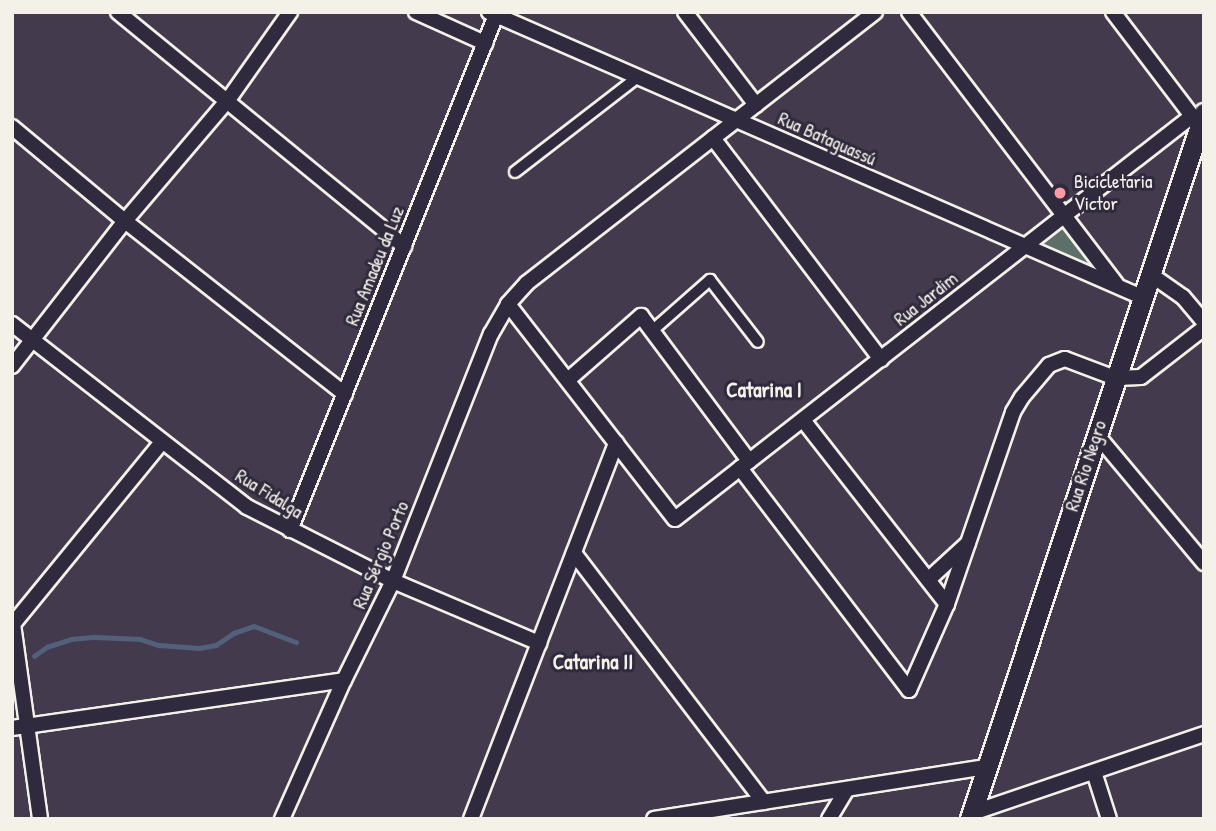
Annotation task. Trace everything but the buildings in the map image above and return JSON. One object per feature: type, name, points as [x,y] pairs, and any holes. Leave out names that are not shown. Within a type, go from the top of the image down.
[{"type":"main road","name":"Rua Rio Negro","points":[[971,816],[1150,274],[1199,116]]},
{"type":"street","points":[[118,12],[404,246]]},
{"type":"street","points":[[12,366],[125,221],[228,100],[290,12]]},
{"type":"street","points":[[416,12],[485,43]]},
{"type":"street","points":[[685,12],[756,105]]},
{"type":"street","name":"Rua Sérgio Porto","points":[[282,819],[344,680],[393,581],[491,334],[508,304],[527,283],[875,12]]},
{"type":"street","points":[[909,12],[1118,287]]},
{"type":"street","points":[[1114,12],[1199,116]]},
{"type":"street","name":"Rua Amadeu da Luz","points":[[290,530],[485,43],[493,14]]},
{"type":"street","name":"Rua Bataguassú","points":[[493,14],[1142,297]]},
{"type":"street","points":[[515,172],[638,78]]},
{"type":"street","name":"Rua Jardim","points":[[617,443],[675,519],[1064,216],[1199,116]]},
{"type":"street","points":[[12,127],[125,221],[345,394]]},
{"type":"street","points":[[713,138],[881,359]]},
{"type":"street","points":[[1150,274],[1182,296],[1204,322]]},
{"type":"street","points":[[653,330],[710,280],[758,342]]},
{"type":"street","points":[[471,819],[617,443],[508,304]]},
{"type":"street","points":[[569,379],[641,316],[745,465],[909,690],[947,604],[1013,412],[1049,365],[1065,359],[1115,378],[1142,377],[1204,328]]},
{"type":"street","name":"Rua Fidalga","points":[[12,324],[247,506],[393,581],[539,643]]},
{"type":"street","points":[[803,420],[947,604]]},
{"type":"street","points":[[1097,435],[1204,562]]},
{"type":"street","points":[[40,819],[19,727],[13,624],[162,442]]},
{"type":"street","points":[[929,579],[969,542]]},
{"type":"street","points":[[574,553],[764,802]]},
{"type":"street","points":[[19,727],[344,680]]},
{"type":"street","points":[[971,816],[1204,734]]},
{"type":"street","points":[[654,819],[986,767]]},
{"type":"street","points":[[1094,772],[1109,819]]},
{"type":"street","points":[[829,819],[847,789]]},
{"type":"green space","points":[[1065,223],[1107,278],[1034,247]]},
{"type":"waterway","points":[[34,656],[47,647],[71,639],[95,637],[140,639],[159,645],[199,648],[216,645],[234,633],[254,626],[296,642]]},
{"type":"place","name":"Bicicletaria Victor","points":[[1060,193]]},
{"type":"district","name":"Catarina I","points":[[764,390]]},
{"type":"district","name":"Catarina II","points":[[593,662]]}]
